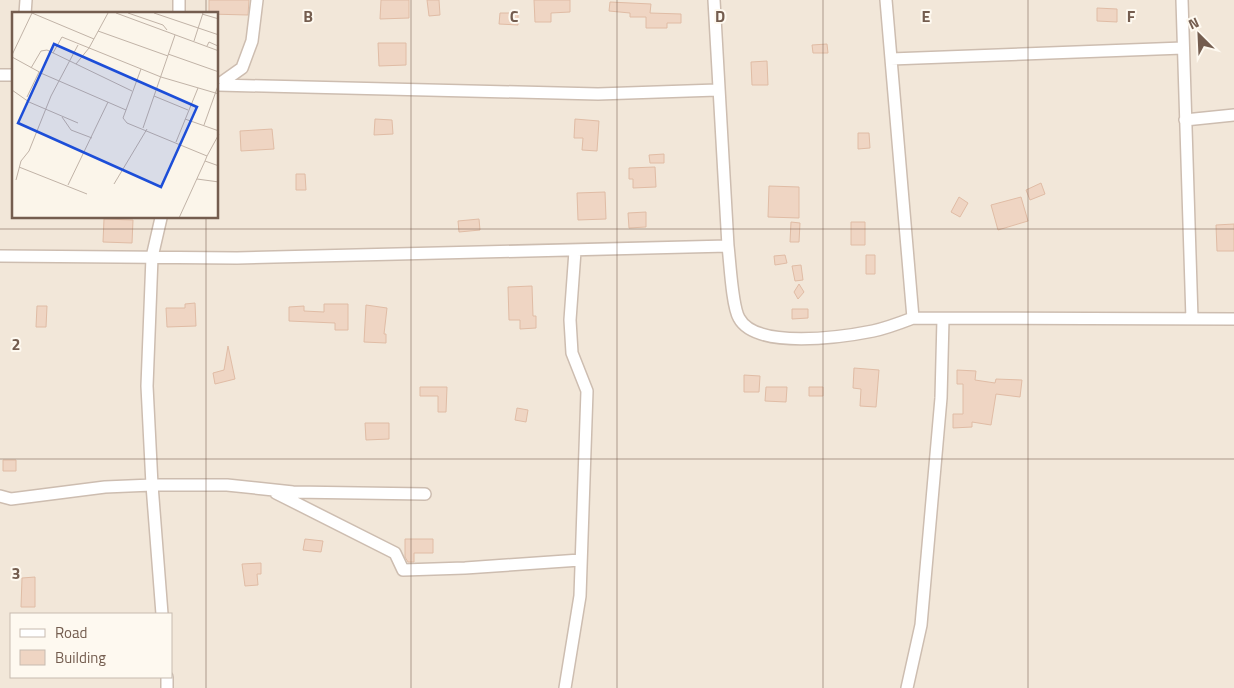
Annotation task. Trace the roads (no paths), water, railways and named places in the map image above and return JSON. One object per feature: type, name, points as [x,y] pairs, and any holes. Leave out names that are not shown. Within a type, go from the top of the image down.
[{"type":"street","points":[[219,84],[242,68],[252,41],[257,0]]},
{"type":"street","points":[[714,0],[717,90],[728,246],[737,316],[744,326],[754,332],[782,338],[830,338],[875,331],[913,318],[1234,319]]},
{"type":"street","points":[[886,0],[913,318]]},
{"type":"street","points":[[1182,0],[1192,319]]},
{"type":"street","points":[[891,59],[1183,48]]},
{"type":"street","points":[[219,85],[598,94],[717,90]]},
{"type":"street","points":[[1185,120],[1234,115]]},
{"type":"street","points":[[162,219],[152,257],[147,386],[152,485],[162,613]]},
{"type":"street","points":[[0,256],[237,258],[728,246]]},
{"type":"street","points":[[566,688],[580,596],[587,391],[572,353],[570,320],[574,251]]},
{"type":"street","points":[[907,688],[921,626],[941,398],[943,319]]},
{"type":"street","points":[[0,496],[11,499],[105,486],[152,485],[227,485],[293,492],[426,494]]},
{"type":"street","points":[[269,490],[395,553],[403,570],[465,568],[580,560]]}]
